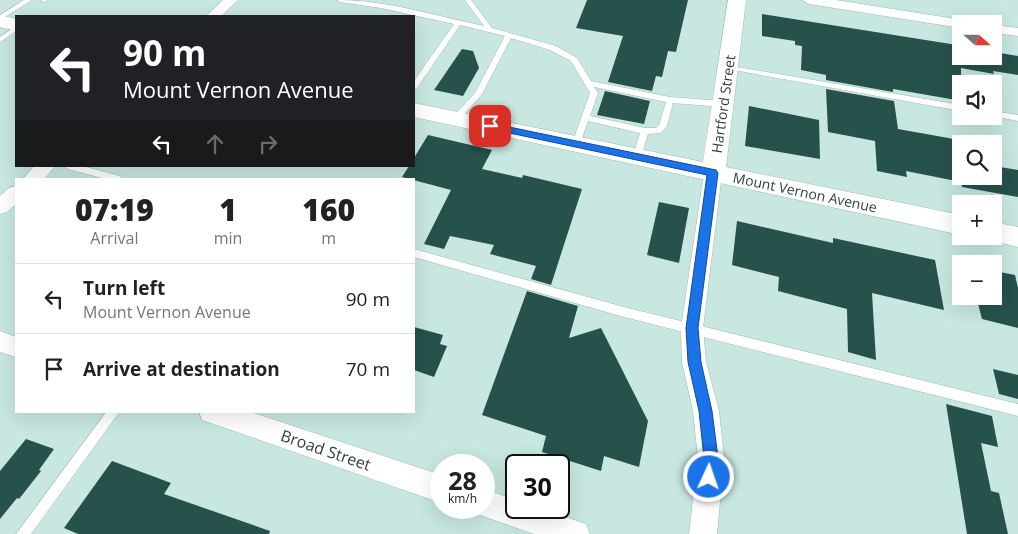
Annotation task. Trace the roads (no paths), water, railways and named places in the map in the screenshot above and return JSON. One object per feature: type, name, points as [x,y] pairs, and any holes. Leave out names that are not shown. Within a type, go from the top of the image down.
[{"type":"street","points":[[214,15],[231,0]]},
{"type":"street","name":"Hartford Street","points":[[702,534],[711,458],[706,411],[694,362],[692,328],[737,0]]},
{"type":"street","points":[[809,0],[952,22]]},
{"type":"street","points":[[0,20],[15,27]]},
{"type":"street","points":[[1002,30],[1018,32]]},
{"type":"street","name":"Mount Vernon Avenue","points":[[415,110],[952,223]]},
{"type":"street","points":[[33,178],[45,167]]},
{"type":"street","points":[[0,208],[15,194]]},
{"type":"street","points":[[1002,234],[1018,237]]},
{"type":"street","points":[[0,341],[15,347]]},
{"type":"street","name":"Broad Street","points":[[217,413],[430,485]]},
{"type":"street","points":[[495,507],[576,534]]},
{"type":"lane","points":[[0,20],[29,0]]},
{"type":"lane","points":[[340,0],[381,6],[490,29],[553,48],[574,60],[594,93],[576,144]]},
{"type":"lane","points":[[468,0],[490,29]]},
{"type":"lane","points":[[415,85],[458,22]]},
{"type":"lane","points":[[0,40],[15,28]]},
{"type":"lane","points":[[455,119],[478,94],[509,35]]},
{"type":"lane","points":[[728,66],[952,106]]},
{"type":"lane","points":[[588,83],[670,100],[722,104]]},
{"type":"lane","points":[[585,118],[645,131],[658,131],[662,126],[670,100]]},
{"type":"lane","points":[[1002,115],[1018,118]]},
{"type":"lane","points":[[637,157],[645,131]]},
{"type":"lane","points":[[72,167],[116,178]]},
{"type":"lane","points":[[415,253],[624,312],[1018,410]]},
{"type":"lane","points":[[23,534],[113,413]]}]
